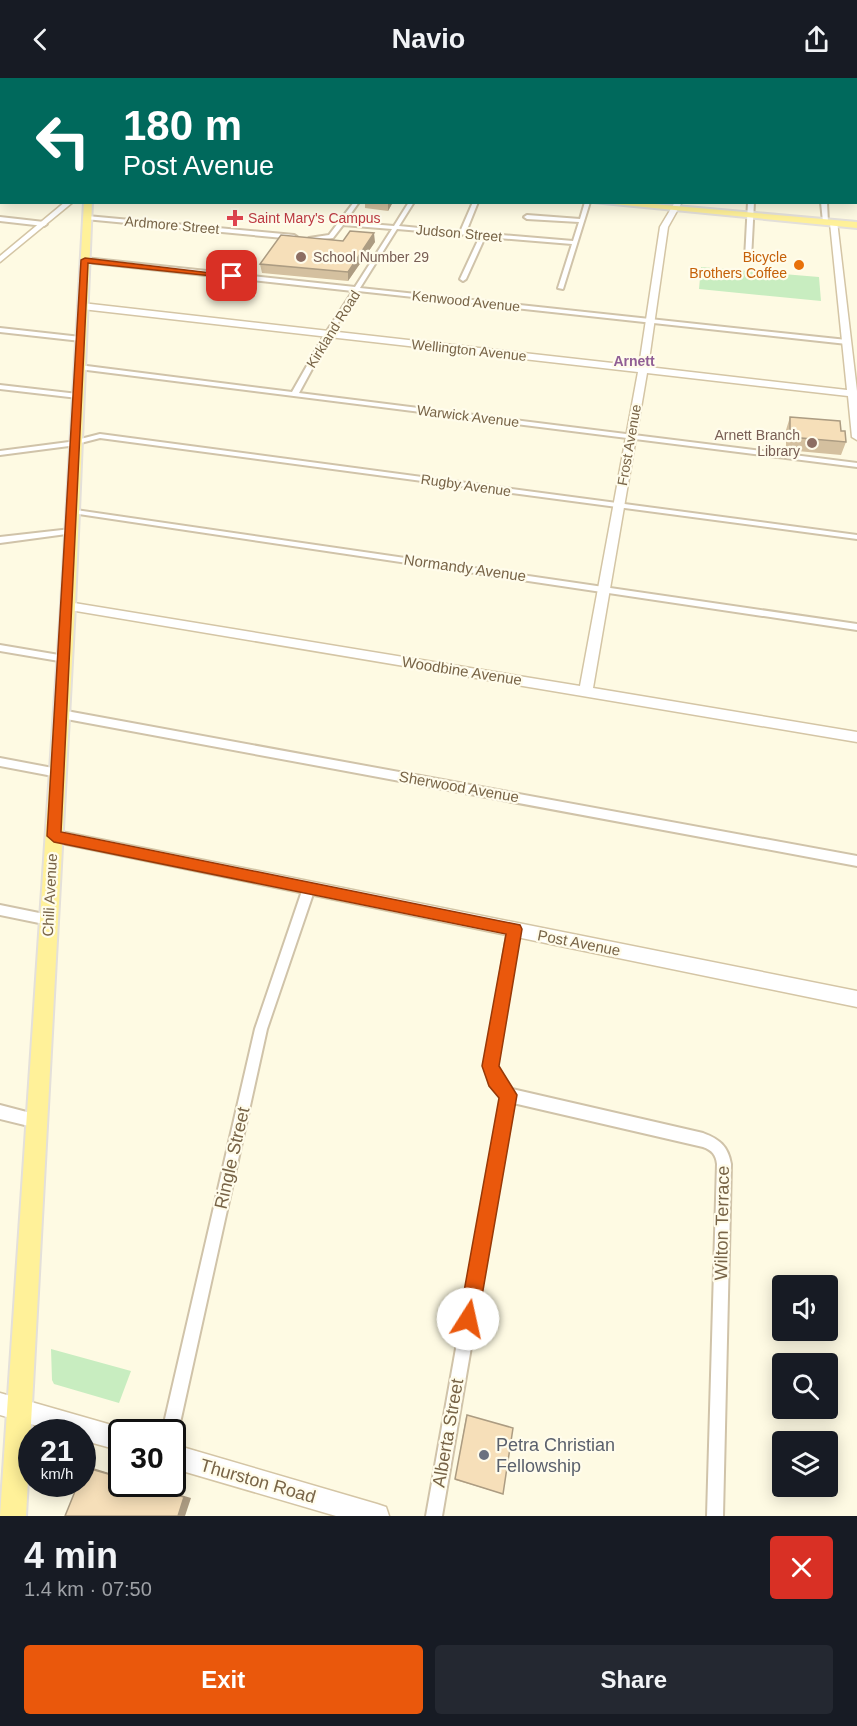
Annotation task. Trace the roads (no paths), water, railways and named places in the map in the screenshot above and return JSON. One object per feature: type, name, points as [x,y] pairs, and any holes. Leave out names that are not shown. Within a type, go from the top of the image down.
[{"type":"main road","name":"Chili Avenue","points":[[13,1516],[9,1407],[37,1121],[68,606],[88,204]]},
{"type":"main road","points":[[637,204],[677,206],[751,216],[857,225]]},
{"type":"street","points":[[0,260],[68,204]]},
{"type":"street","points":[[342,223],[356,204]]},
{"type":"street","name":"Kirkland Road","points":[[294,395],[328,334],[411,204]]},
{"type":"street","points":[[462,234],[476,204]]},
{"type":"street","points":[[561,288],[587,204]]},
{"type":"street","points":[[748,259],[752,204]]},
{"type":"street","points":[[825,204],[830,222],[855,393],[857,437]]},
{"type":"street","name":"Frost Avenue","points":[[586,691],[643,369],[664,227],[677,206]]},
{"type":"street","points":[[526,217],[582,222]]},
{"type":"street","name":"Ardmore Street","points":[[87,218],[328,239],[342,223]]},
{"type":"street","points":[[0,219],[44,224]]},
{"type":"street","name":"Judson Street","points":[[342,223],[575,243]]},
{"type":"street","points":[[463,279],[483,236]]},
{"type":"street","name":"Kenwood Avenue","points":[[85,260],[847,342]]},
{"type":"street","name":"Wellington Avenue","points":[[82,306],[855,393]]},
{"type":"street","points":[[0,330],[81,339]]},
{"type":"street","name":"Warwick Avenue","points":[[79,368],[857,465]]},
{"type":"street","points":[[0,387],[78,396]]},
{"type":"street","name":"Rugby Avenue","points":[[0,453],[69,444],[100,436],[857,537]]},
{"type":"street","name":"Normandy Avenue","points":[[72,511],[857,627]]},
{"type":"street","points":[[0,540],[71,531]]},
{"type":"street","name":"Woodbine Avenue","points":[[68,606],[857,737]]},
{"type":"street","points":[[0,648],[64,659]]},
{"type":"street","name":"Sherwood Avenue","points":[[61,714],[857,861]]},
{"type":"street","points":[[0,762],[58,773]]},
{"type":"street","name":"Post Avenue","points":[[54,836],[857,999]]},
{"type":"street","name":"Ringle Street","points":[[173,1419],[261,1029],[309,888]]},
{"type":"street","points":[[0,910],[49,920]]},
{"type":"street","points":[[508,1095],[495,1080],[491,1066],[514,929]]},
{"type":"street","name":"Alberta Street","points":[[434,1516],[508,1095]]},
{"type":"street","name":"Wilton Terrace","points":[[508,1095],[703,1140],[712,1143],[721,1152],[724,1164],[715,1516]]},
{"type":"street","points":[[0,1112],[37,1121]]},
{"type":"street","points":[[9,1407],[108,1436]]},
{"type":"street","name":"Thurston Road","points":[[186,1460],[377,1516]]},
{"type":"place","name":"Saint Mary's Campus","points":[[235,218]]},
{"type":"place","name":"School Number 29","points":[[301,257]]},
{"type":"place","name":"Bicycle Brothers Coffee","points":[[799,265]]},
{"type":"place","name":"Arnett Branch Library","points":[[812,443]]},
{"type":"place","name":"Petra Christian Fellowship","points":[[484,1455]]},
{"type":"district","name":"Arnett","points":[[634,361]]}]
